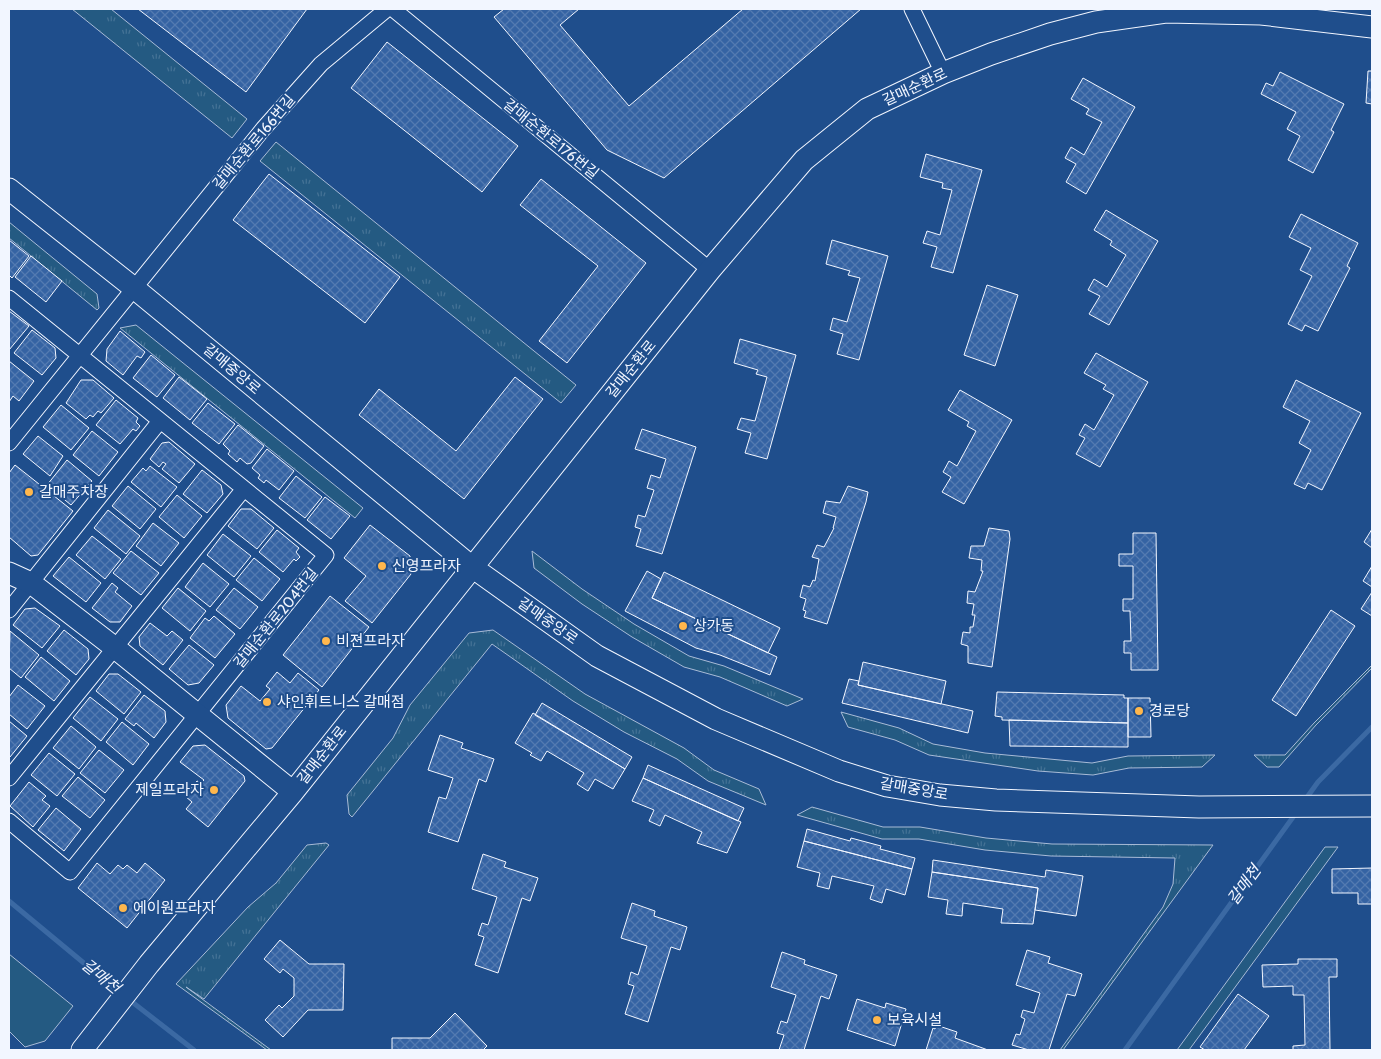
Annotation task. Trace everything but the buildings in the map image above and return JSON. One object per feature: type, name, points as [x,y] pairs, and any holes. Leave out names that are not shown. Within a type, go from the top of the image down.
[{"type":"street","name":"갈매순환로166번길","points":[[9,443],[290,98],[321,64],[387,9]]},
{"type":"street","name":"갈매순환로176번길","points":[[393,9],[710,270]]},
{"type":"street","points":[[912,9],[943,72]]},
{"type":"street","name":"갈매순환로","points":[[82,1050],[149,964],[293,792],[710,270],[804,160],[867,109],[943,72],[1050,34],[1096,22],[1166,12],[1261,11],[1372,27]]},
{"type":"street","name":"갈매중앙로","points":[[9,189],[134,288],[472,567],[598,656],[716,719],[839,771],[888,786],[940,795],[996,800],[1199,807],[1372,806]]},
{"type":"street","name":"갈매순환로204번길","points":[[9,298],[243,490],[326,555],[70,872],[9,821]]},
{"type":"street","points":[[9,610],[160,422]]},
{"type":"street","points":[[9,778],[243,490]]},
{"type":"street","points":[[9,573],[30,583],[114,647],[293,792]]},
{"type":"green space","points":[[72,9],[111,9],[247,119],[232,138]]},
{"type":"green space","points":[[276,142],[576,385],[561,403],[260,161]]},
{"type":"green space","points":[[9,222],[97,294],[99,308],[97,310],[9,238]]},
{"type":"green space","points":[[136,325],[363,508],[355,518],[120,328]]},
{"type":"green space","points":[[532,551],[582,589],[634,624],[689,656],[724,666],[803,699],[787,706],[720,677],[684,667],[632,637],[582,604],[534,568]]},
{"type":"green space","points":[[493,630],[585,694],[684,748],[714,770],[759,789],[766,805],[708,781],[677,759],[624,732],[573,701],[492,644],[352,817],[349,814],[347,795],[393,738],[410,705],[469,633]]},
{"type":"green space","points":[[1372,665],[1372,668],[1316,725],[1279,767],[1267,767],[1254,755],[1285,755]]},
{"type":"green space","points":[[841,712],[899,728],[933,744],[985,753],[1092,763],[1128,756],[1215,755],[1202,767],[1129,768],[1093,775],[1038,771],[929,755],[895,740],[848,727]]},
{"type":"green space","points":[[812,807],[883,827],[920,827],[986,838],[1052,844],[1213,845],[1063,1050],[1060,1050],[1163,907],[1173,884],[1175,858],[1051,856],[985,850],[919,839],[882,839],[797,815]]},
{"type":"green space","points":[[326,843],[329,845],[204,999],[186,987],[271,1050],[267,1050],[176,984],[248,907],[276,883],[307,845]]},
{"type":"green space","points":[[1325,847],[1338,847],[1189,1050],[1177,1050]]},
{"type":"green space","points":[[9,954],[73,1006],[45,1041],[25,1047],[9,1031]]},
{"type":"waterway","name":"갈매천","points":[[1305,800],[1318,782],[1372,727]]},
{"type":"waterway","name":"갈매천","points":[[1125,1050],[1296,813]]},
{"type":"waterway","name":"갈매천","points":[[9,901],[120,993]]},
{"type":"waterway","name":"갈매천","points":[[127,998],[194,1050]]},
{"type":"place","name":"갈매주차장","points":[[29,492]]},
{"type":"place","name":"신영프라자","points":[[382,566]]},
{"type":"place","name":"상가동","points":[[683,626]]},
{"type":"place","name":"비젼프라자","points":[[326,641]]},
{"type":"place","name":"샤인휘트니스 갈매점","points":[[267,702]]},
{"type":"place","name":"경로당","points":[[1139,711]]},
{"type":"place","name":"제일프라자","points":[[214,790]]},
{"type":"place","name":"에이원프라자","points":[[123,908]]},
{"type":"place","name":"보육시설","points":[[877,1020]]}]
